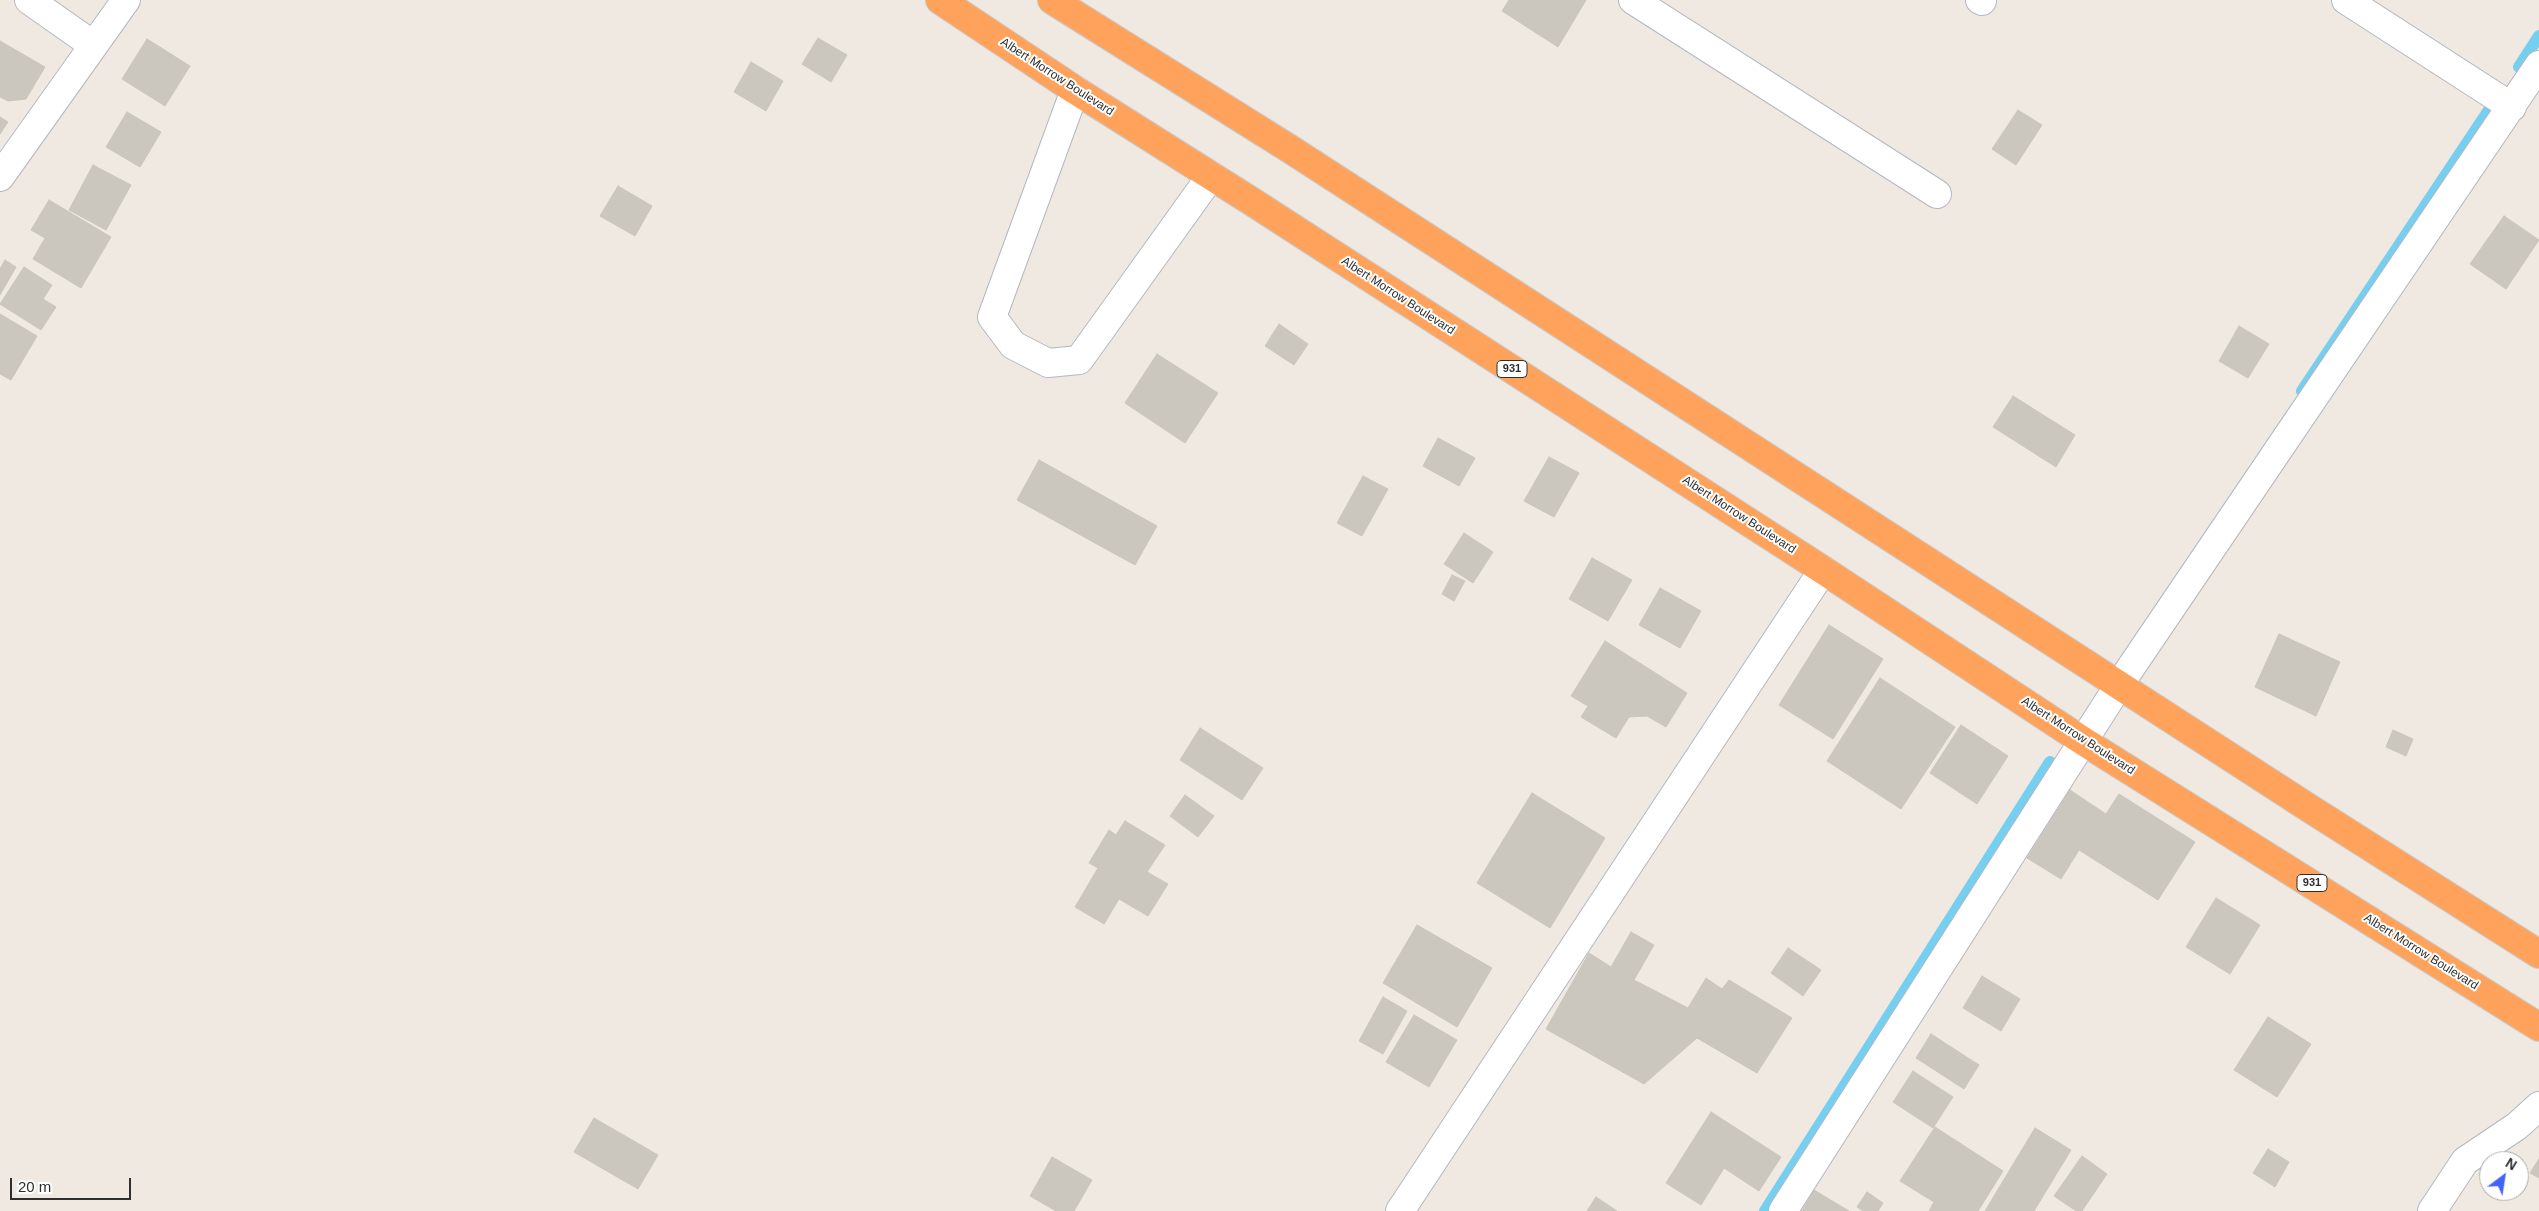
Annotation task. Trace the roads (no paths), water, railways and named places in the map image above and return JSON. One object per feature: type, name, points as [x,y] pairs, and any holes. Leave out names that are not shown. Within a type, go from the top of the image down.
[{"type":"highway","name":"Albert Morrow Boulevard","points":[[940,0],[1075,90],[1824,570],[2083,741],[2539,1027]]},
{"type":"highway","points":[[1052,0],[1307,160],[2539,954]]},
{"type":"street","points":[[29,0],[93,45]]},
{"type":"street","points":[[0,177],[126,0]]},
{"type":"street","points":[[1633,0],[1937,194]]},
{"type":"street","points":[[2346,0],[2512,107]]},
{"type":"street","points":[[1783,1211],[2119,685],[2539,65]]},
{"type":"street","points":[[1075,90],[992,317],[1013,345],[1048,364],[1079,360],[1211,176]]},
{"type":"street","points":[[1400,1211],[1824,570]]},
{"type":"street","points":[[2432,1211],[2465,1161],[2517,1126],[2539,1106]]},
{"type":"waterway","points":[[2519,67],[2539,36]]},
{"type":"waterway","points":[[2302,391],[2493,104]]},
{"type":"waterway","points":[[1765,1211],[2050,762]]}]
